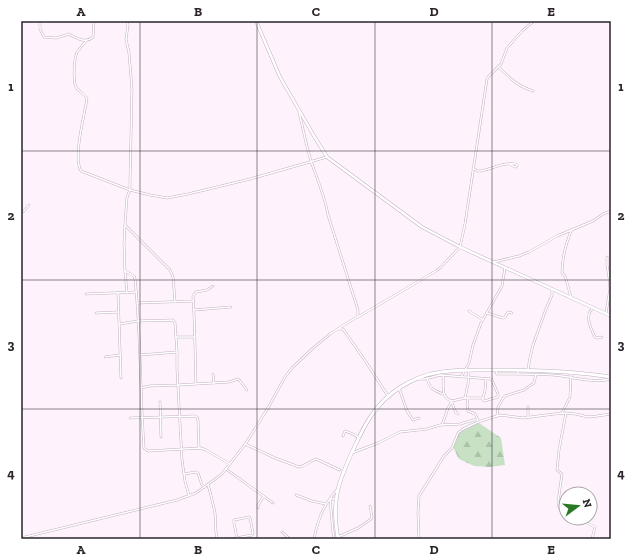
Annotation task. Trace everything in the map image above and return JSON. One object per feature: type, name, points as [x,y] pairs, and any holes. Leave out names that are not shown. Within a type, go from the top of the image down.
[{"type":"main road","points":[[337,538],[336,499],[342,474],[370,417],[388,396],[399,388],[417,378],[437,372],[467,370],[571,372],[611,378]]},
{"type":"street","points":[[40,21],[40,29],[44,37],[56,38],[69,34],[75,38],[87,40],[92,39],[93,37],[94,21]]},
{"type":"street","points":[[127,21],[128,25],[126,39],[129,53],[132,89],[130,190],[127,197],[125,224],[125,271],[127,293]]},
{"type":"street","points":[[256,21],[280,77],[327,157],[415,223],[460,247],[611,316]]},
{"type":"street","points":[[21,538],[162,504],[189,496],[205,487],[222,474],[245,444],[268,408],[285,377],[292,368],[319,343],[338,329],[441,267],[460,247],[465,224],[488,76],[502,63],[507,48],[522,30],[534,21]]},
{"type":"street","points":[[87,40],[77,52],[74,77],[75,86],[86,96],[87,99],[78,145],[81,171],[130,190],[167,198],[250,179],[327,157]]},
{"type":"street","points":[[499,67],[515,83],[533,91]]},
{"type":"street","points":[[298,108],[311,161],[325,201],[358,310],[357,317]]},
{"type":"street","points":[[473,168],[480,171],[503,164],[510,164]]},
{"type":"street","points":[[21,213],[29,205]]},
{"type":"street","points":[[494,262],[529,252],[556,236],[593,221],[603,214],[611,211]]},
{"type":"street","points":[[125,224],[170,270],[173,277],[175,302]]},
{"type":"street","points":[[572,229],[565,248],[562,273],[565,276],[572,298]]},
{"type":"street","points":[[606,314],[610,289],[607,257]]},
{"type":"street","points":[[461,377],[467,370],[473,345],[483,320],[502,286],[505,268]]},
{"type":"street","points":[[125,271],[134,276],[136,279],[142,418],[145,450],[199,448],[206,450],[230,464]]},
{"type":"street","points":[[196,384],[194,294],[207,290],[213,286]]},
{"type":"street","points":[[528,370],[533,345],[552,295],[552,289]]},
{"type":"street","points":[[86,294],[137,292]]},
{"type":"street","points":[[118,293],[121,378]]},
{"type":"street","points":[[137,303],[194,301]]},
{"type":"street","points":[[194,310],[231,307]]},
{"type":"street","points":[[593,308],[589,314],[590,325],[595,337],[602,337]]},
{"type":"street","points":[[469,311],[483,320]]},
{"type":"street","points":[[96,313],[118,312]]},
{"type":"street","points":[[487,313],[503,318],[508,312],[512,313]]},
{"type":"street","points":[[119,324],[173,320],[175,323],[181,449],[184,474],[189,496]]},
{"type":"street","points":[[343,330],[344,325]]},
{"type":"street","points":[[338,329],[343,330],[388,396]]},
{"type":"street","points":[[176,337],[195,337]]},
{"type":"street","points":[[140,355],[177,352]]},
{"type":"street","points":[[105,357],[120,355]]},
{"type":"street","points":[[467,370],[469,378],[466,405],[468,411],[475,414],[479,421]]},
{"type":"street","points":[[455,371],[456,376]]},
{"type":"street","points":[[518,372],[603,381],[611,378]]},
{"type":"street","points":[[562,413],[570,397],[571,372]]},
{"type":"street","points":[[214,374],[214,383]]},
{"type":"street","points":[[497,416],[498,407],[506,395],[524,390],[534,383],[536,374]]},
{"type":"street","points":[[443,375],[445,398],[452,401],[466,398],[483,398],[484,401],[497,398],[498,394]]},
{"type":"street","points":[[417,378],[443,375],[492,380],[502,400]]},
{"type":"street","points":[[427,378],[434,390],[444,394]]},
{"type":"street","points":[[141,388],[149,386],[229,382],[238,379],[247,390]]},
{"type":"street","points":[[483,398],[486,379]]},
{"type":"street","points":[[399,388],[406,411],[413,420],[419,418]]},
{"type":"street","points":[[452,401],[456,413],[458,414]]},
{"type":"street","points":[[442,425],[452,401]]},
{"type":"street","points":[[160,402],[161,437]]},
{"type":"street","points":[[528,407],[528,418]]},
{"type":"street","points":[[352,454],[400,432],[479,421],[500,415],[528,418],[562,413],[588,417],[611,414]]},
{"type":"street","points":[[560,486],[562,474],[558,470],[559,450],[566,413]]},
{"type":"street","points":[[130,418],[195,416],[198,418],[199,448]]},
{"type":"street","points":[[419,539],[419,496],[444,456],[452,448],[458,433],[479,421]]},
{"type":"street","points":[[343,436],[346,431],[359,438]]},
{"type":"street","points":[[245,444],[299,467],[316,459],[340,470]]},
{"type":"street","points":[[226,469],[273,503]]},
{"type":"street","points":[[184,474],[198,473],[202,485],[205,487]]},
{"type":"street","points":[[208,485],[216,521],[215,530],[217,539]]},
{"type":"street","points":[[314,539],[326,504],[338,490]]},
{"type":"street","points":[[296,495],[326,504]]},
{"type":"street","points":[[258,508],[258,505],[264,496]]},
{"type":"street","points":[[330,499],[336,499]]},
{"type":"street","points":[[330,499],[332,532],[337,538],[358,528],[371,519],[370,506]]},
{"type":"street","points":[[231,539],[237,538],[252,535],[253,533],[249,517],[234,520],[237,538]]},
{"type":"street","points":[[592,539],[595,527],[593,526]]},
{"type":"street","points":[[282,532],[290,539]]},
{"type":"green space","points":[[479,423],[501,438],[505,465],[489,467],[474,466],[459,459],[453,447],[459,432]]}]
